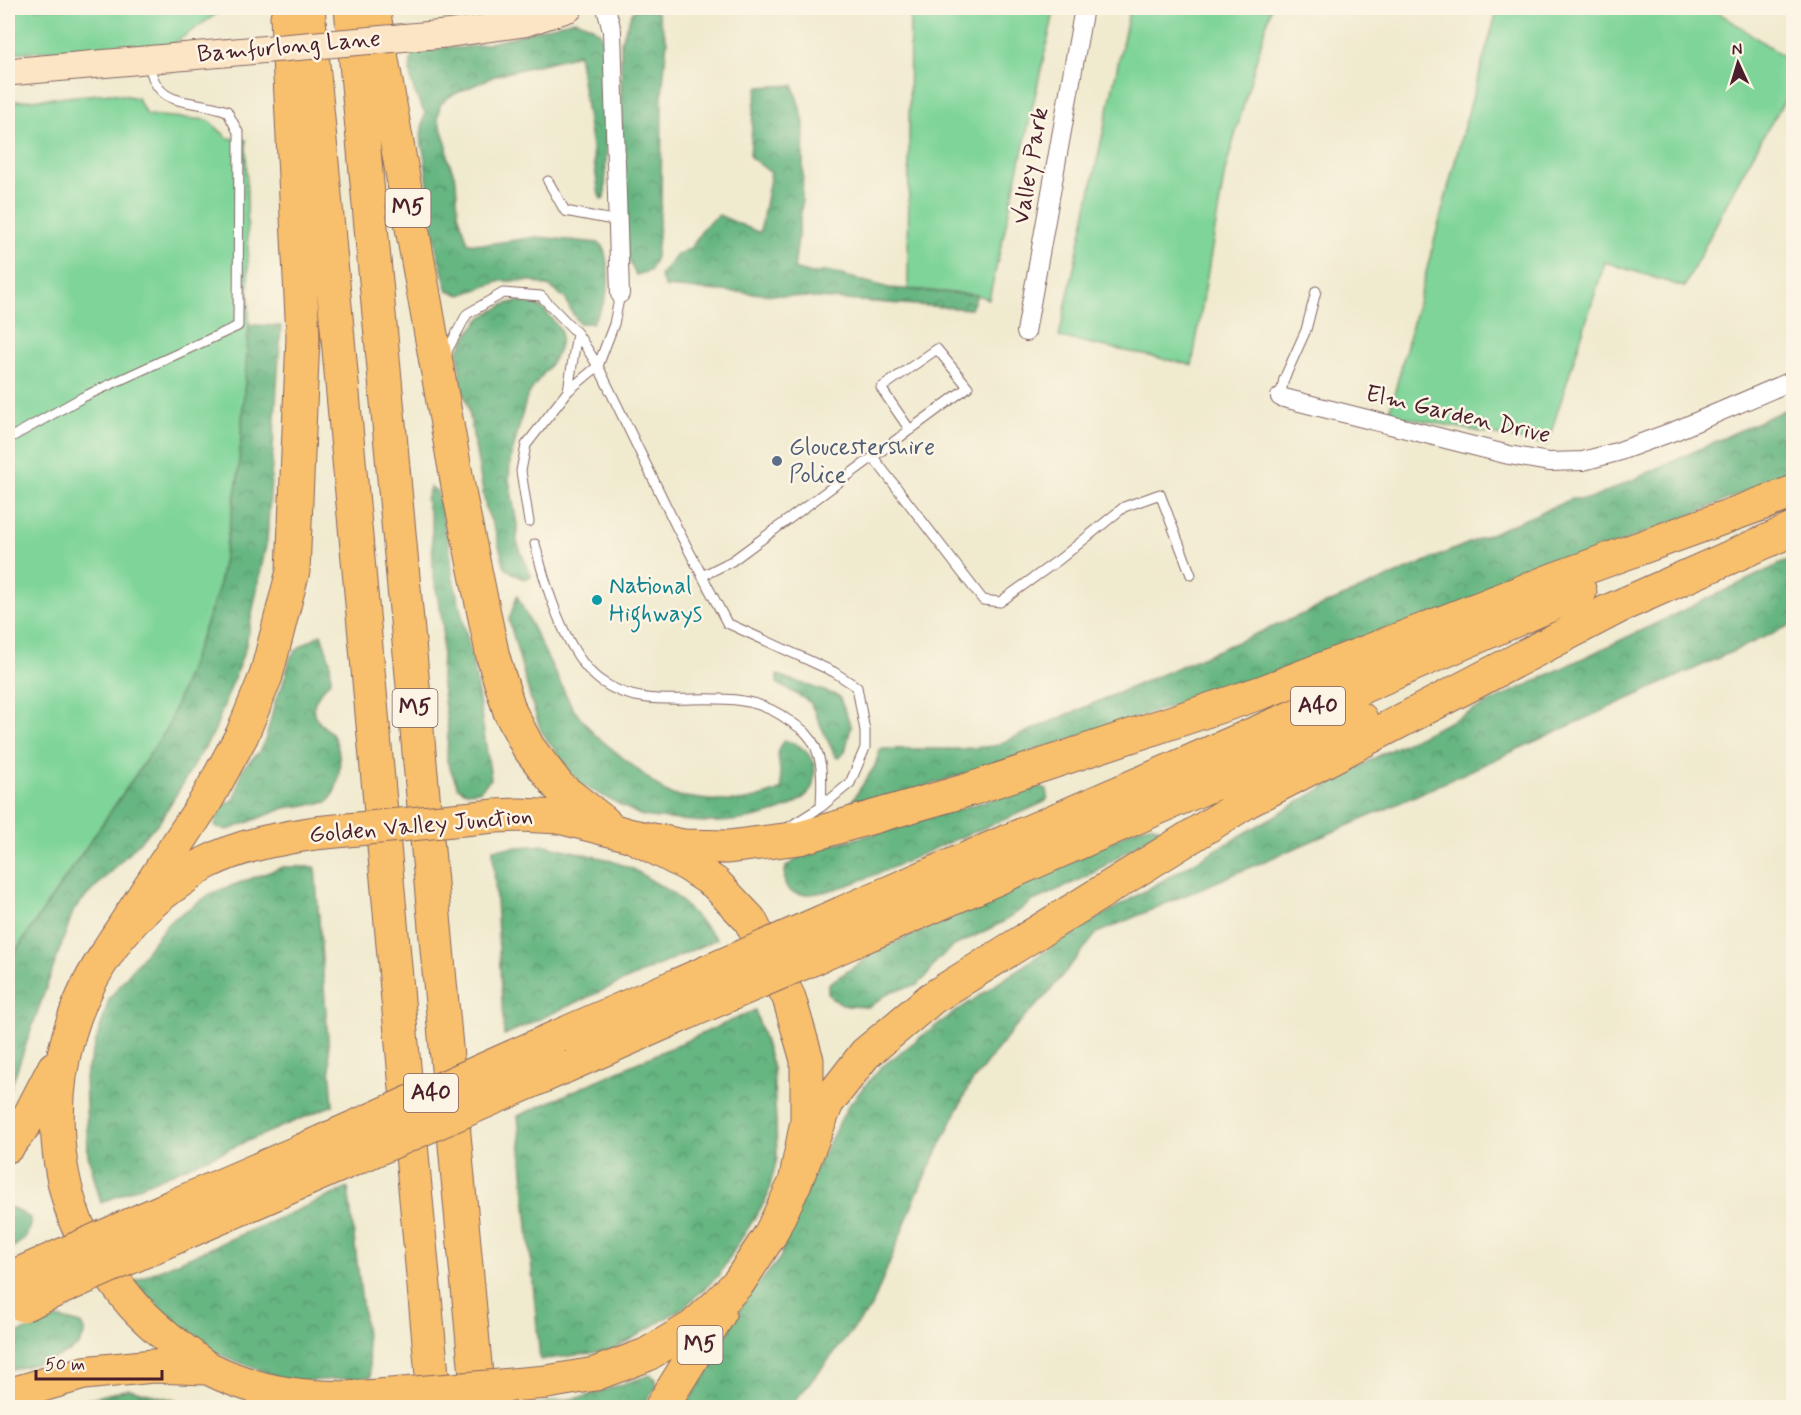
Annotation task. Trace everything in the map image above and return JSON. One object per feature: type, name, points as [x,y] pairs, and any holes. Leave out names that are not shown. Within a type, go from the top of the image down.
[{"type":"highway","points":[[110,947],[207,799],[242,735],[266,676],[293,572],[303,337],[286,8]]},
{"type":"highway","name":"M5","points":[[308,8],[435,1407]]},
{"type":"highway","name":"M5","points":[[351,8],[479,1407]]},
{"type":"highway","name":"M5","points":[[372,8],[460,497],[493,657],[510,712],[528,747],[559,787],[625,834]]},
{"type":"highway","points":[[625,834],[683,846],[728,847],[800,838],[971,789],[1263,692],[1555,579],[1794,492]]},
{"type":"highway","name":"A40","points":[[848,927],[1794,499]]},
{"type":"highway","name":"A40","points":[[12,1293],[848,927],[1626,603],[1794,529]]},
{"type":"highway","points":[[795,1183],[827,1103],[865,1054],[932,998],[1248,801],[1626,603]]},
{"type":"highway","name":"Golden Valley Junction","points":[[520,815],[559,817],[625,834],[688,865],[715,883],[750,920],[789,998],[807,1060],[807,1121],[795,1183],[770,1235],[739,1282],[717,1305],[693,1327],[646,1355],[618,1367],[595,1374],[547,1382],[366,1397],[308,1398],[252,1385],[206,1368],[153,1326],[125,1295],[77,1224],[65,1183],[57,1106],[65,1046],[72,1023],[90,980],[110,947],[135,917],[158,895],[206,863],[258,842],[315,833],[520,815]]},
{"type":"highway","points":[[8,1146],[25,1124],[65,1046]]},
{"type":"highway","name":"M5","points":[[661,1407],[739,1282]]},
{"type":"highway","points":[[8,1395],[84,1373],[153,1366],[206,1368]]},
{"type":"highway","points":[[252,1385],[280,1407]]},
{"type":"street","name":"Bamfurlong Lane","points":[[8,72],[445,34],[524,23],[569,8]]},
{"type":"street","points":[[606,8],[612,31],[620,294]]},
{"type":"street","name":"Valley Park","points":[[1026,332],[1084,8]]},
{"type":"street","name":"Elm Garden Drive","points":[[1280,397],[1509,455],[1549,462],[1583,461],[1617,452],[1677,430],[1794,380]]},
{"type":"lane","points":[[8,439],[83,397],[238,326],[239,134],[227,111],[213,106],[176,100],[162,94],[151,75],[149,59]]},
{"type":"lane","points":[[548,181],[565,211],[618,221]]},
{"type":"lane","points":[[1280,397],[1284,379],[1306,330],[1316,291]]},
{"type":"lane","points":[[444,407],[448,349],[467,314],[503,293],[541,296],[577,333],[598,366],[727,623],[834,672],[856,687],[865,731],[865,748],[850,783],[821,807],[785,830],[728,847]]},
{"type":"lane","points":[[529,522],[521,471],[526,445],[568,391],[598,366],[614,324],[620,294]]},
{"type":"lane","points":[[568,391],[577,333]]},
{"type":"lane","points":[[702,576],[732,561],[910,430],[968,387],[937,349],[880,388],[910,430]]},
{"type":"lane","points":[[873,457],[983,600],[1000,602],[1060,559],[1124,507],[1160,494],[1191,575]]},
{"type":"lane","points":[[534,544],[546,589],[572,645],[577,655],[600,681],[625,694],[664,700],[726,698],[758,703],[782,714],[807,734],[820,756],[821,807]]},
{"type":"green space","points":[[8,8],[225,8],[171,45],[8,53]]},
{"type":"green space","points":[[636,8],[657,12],[667,41],[662,94],[661,202],[656,257],[650,271],[636,275],[621,244],[621,41]]},
{"type":"green space","points":[[910,8],[1055,8],[989,299],[977,295],[908,289]]},
{"type":"green space","points":[[1130,8],[1271,8],[1225,171],[1192,365],[1059,337]]},
{"type":"green space","points":[[1498,8],[1712,8],[1793,63],[1793,87],[1734,189],[1684,287],[1605,262],[1547,445],[1389,414],[1464,127]]},
{"type":"green space","points":[[574,20],[591,26],[601,34],[604,51],[604,88],[607,111],[605,198],[601,199],[599,195],[578,53],[497,75],[450,96],[440,105],[438,118],[447,146],[448,159],[456,180],[458,213],[468,243],[487,244],[537,237],[599,243],[603,246],[608,267],[608,286],[603,304],[592,323],[579,323],[565,298],[550,287],[533,281],[501,281],[461,295],[448,291],[436,248],[422,143],[425,113],[415,92],[410,70],[413,54],[446,47],[459,48],[487,44]]},
{"type":"green space","points":[[793,85],[804,122],[802,205],[794,269],[812,274],[827,271],[889,288],[977,295],[971,309],[665,287],[660,276],[677,255],[692,247],[704,227],[719,215],[760,233],[771,173],[750,157],[753,112],[758,87]]},
{"type":"green space","points":[[112,93],[137,98],[147,115],[208,120],[228,138],[246,140],[249,325],[238,478],[218,591],[167,729],[8,962],[8,102]]},
{"type":"green space","points":[[519,301],[539,306],[561,331],[561,342],[554,360],[526,400],[510,462],[509,480],[517,524],[517,542],[531,577],[523,579],[505,568],[495,530],[486,509],[468,406],[461,385],[458,351],[482,317],[506,304]]},
{"type":"green space","points":[[249,325],[281,326],[267,540],[245,649],[214,732],[160,821],[74,909],[8,1095],[8,962],[167,729],[218,591],[238,478]]},
{"type":"green space","points":[[1793,406],[1793,470],[1708,508],[1369,642],[896,796],[848,807],[875,766],[880,749],[960,749],[994,746],[1572,499],[1591,499]]},
{"type":"green space","points":[[430,487],[437,491],[451,556],[452,574],[474,667],[491,779],[479,791],[466,792],[458,787],[447,761],[448,730],[441,678],[443,626],[433,572],[432,522],[426,500]]},
{"type":"green space","points":[[1793,558],[1793,624],[1386,809],[1097,933],[1043,999],[1013,1029],[969,1086],[918,1191],[872,1306],[790,1407],[685,1406],[715,1362],[739,1308],[780,1258],[804,1191],[848,1106],[880,1068],[945,1019],[1072,933],[1380,755]]},
{"type":"green space","points":[[517,596],[573,709],[595,735],[665,792],[717,801],[738,801],[782,789],[778,753],[783,741],[802,748],[815,764],[812,788],[802,799],[781,810],[755,818],[702,822],[640,815],[580,784],[541,731],[509,620]]},
{"type":"green space","points":[[321,634],[330,661],[331,680],[316,699],[314,710],[318,721],[332,734],[338,750],[338,779],[332,796],[328,802],[285,808],[228,830],[215,827],[220,809],[235,799],[242,769],[259,752],[266,738],[276,698],[282,687],[291,656],[301,646]]},
{"type":"green space","points":[[777,675],[839,696],[851,726],[845,752],[838,758],[810,702],[777,683]]},
{"type":"green space","points":[[1037,786],[1047,789],[1046,801],[849,885],[809,894],[795,893],[786,886],[786,867],[809,850],[874,834]]},
{"type":"green space","points":[[1150,825],[1159,828],[1157,832],[1088,876],[1033,901],[1003,922],[954,946],[936,961],[927,976],[917,985],[892,991],[869,1007],[847,1006],[832,999],[828,992],[828,984],[883,948],[1042,877],[1136,828]]},
{"type":"green space","points":[[545,845],[606,859],[633,869],[674,894],[717,939],[504,1035],[493,849]]},
{"type":"green space","points":[[283,867],[315,867],[333,1105],[101,1203],[88,1155],[85,1077],[109,999],[169,922],[212,893]]},
{"type":"green space","points":[[755,1010],[773,1068],[777,1158],[767,1198],[718,1276],[683,1308],[613,1350],[540,1360],[518,1116]]},
{"type":"green space","points":[[348,1188],[371,1377],[289,1382],[198,1346],[160,1313],[134,1281]]},
{"type":"green space","points":[[8,1207],[30,1218],[30,1224],[25,1238],[8,1250]]},
{"type":"green space","points":[[58,1318],[81,1324],[85,1333],[79,1345],[53,1359],[8,1371],[8,1337]]},
{"type":"green space","points":[[650,1375],[655,1378],[657,1387],[640,1407],[526,1408],[529,1405],[583,1397]]},
{"type":"green space","points":[[129,1389],[202,1407],[53,1407]]},
{"type":"place","name":"Gloucestershire Police","points":[[777,461]]},
{"type":"place","name":"National Highways","points":[[597,600]]}]
